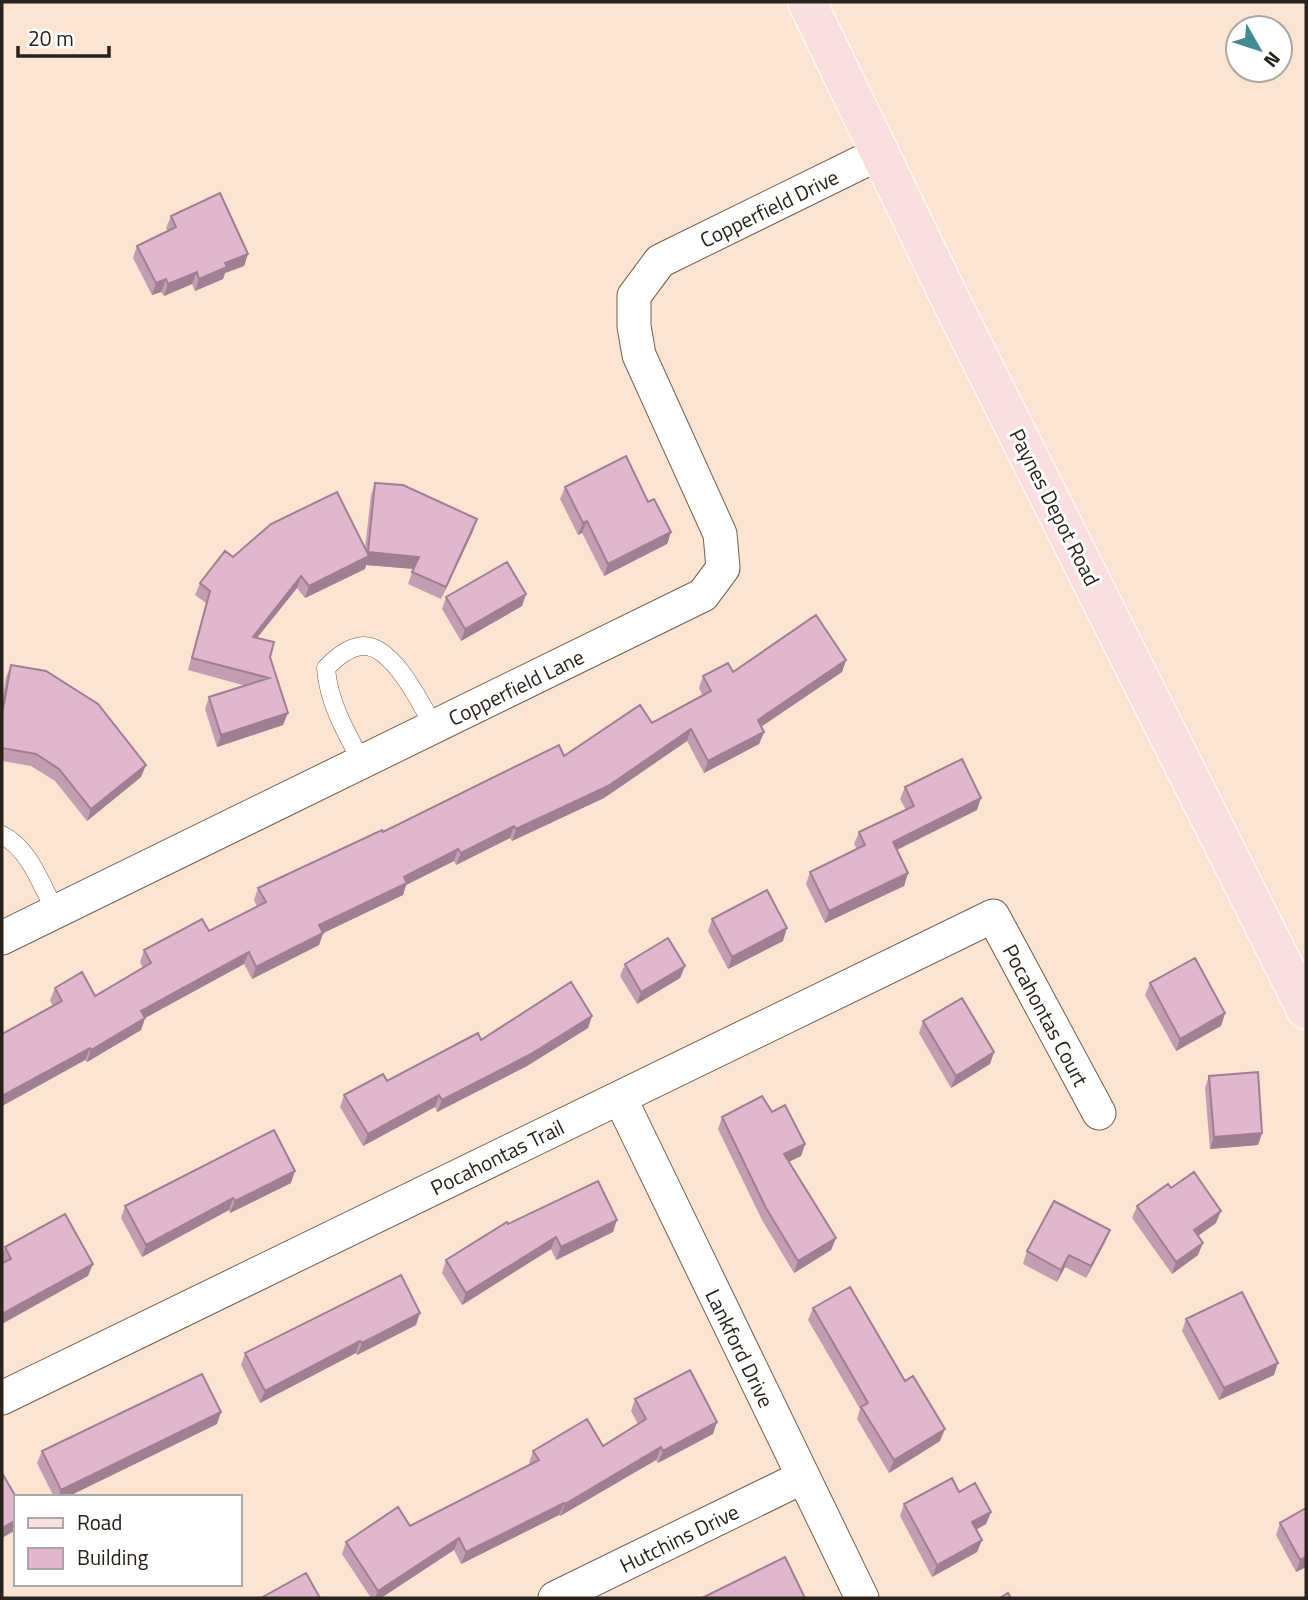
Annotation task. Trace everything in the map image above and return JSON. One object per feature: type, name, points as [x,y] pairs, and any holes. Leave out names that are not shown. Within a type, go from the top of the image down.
[{"type":"main road","name":"Paynes Depot Road","points":[[807,2],[954,307],[1306,1010]]},
{"type":"street","name":"Copperfield Drive","points":[[658,264],[880,153]]},
{"type":"street","name":"Copperfield Lane","points":[[2,938],[703,595],[723,568],[720,534],[639,355],[634,326],[634,296],[658,264]]},
{"type":"street","name":"Pocahontas Trail","points":[[2,1398],[993,916]]},
{"type":"street","name":"Pocahontas Court","points":[[993,916],[1099,1114]]},
{"type":"street","name":"Lankford Drive","points":[[620,1098],[862,1598]]},
{"type":"street","name":"Hutchins Drive","points":[[555,1598],[803,1477]]},
{"type":"lane","points":[[362,762],[327,688],[326,668],[341,654],[364,646],[382,651],[410,686],[433,727]]},
{"type":"lane","points":[[2,835],[14,842],[25,855],[55,912]]},
{"type":"building","points":[[220,193],[248,254],[225,263],[227,267],[199,279],[197,272],[168,284],[166,279],[156,283],[137,246],[176,227],[171,216]]},
{"type":"building","points":[[626,456],[648,502],[654,499],[671,532],[608,564],[587,521],[583,523],[565,487]]},
{"type":"building","points":[[375,483],[403,485],[477,519],[446,587],[412,572],[419,557],[368,552]]},
{"type":"building","points":[[337,492],[369,556],[309,586],[301,576],[253,637],[274,642],[270,657],[288,713],[221,735],[209,697],[269,678],[192,658],[210,591],[200,583],[225,551],[233,557],[271,524]]},
{"type":"building","points":[[507,562],[526,594],[465,629],[446,597]]},
{"type":"building","points":[[816,615],[846,660],[758,720],[764,732],[708,761],[691,729],[608,786],[516,829],[514,826],[461,853],[458,849],[404,877],[407,883],[319,925],[323,933],[256,967],[249,952],[141,1011],[145,1018],[91,1050],[90,1048],[2,1096],[2,1034],[62,1001],[55,988],[82,972],[95,996],[151,963],[144,950],[202,919],[209,931],[266,902],[258,888],[382,830],[383,832],[559,745],[564,756],[640,705],[652,723],[711,691],[703,676],[728,663],[733,672]]},
{"type":"building","points":[[11,665],[46,671],[98,704],[146,765],[91,809],[59,769],[36,754],[2,748],[2,714]]},
{"type":"building","points":[[962,759],[981,798],[893,842],[908,873],[829,911],[810,872],[865,845],[859,832],[914,806],[905,787]]},
{"type":"building","points":[[767,890],[787,928],[732,957],[712,919]]},
{"type":"building","points":[[668,938],[685,966],[641,992],[625,964]]},
{"type":"building","points":[[1195,958],[1225,1013],[1180,1039],[1150,983]]},
{"type":"building","points":[[571,982],[592,1016],[531,1054],[442,1100],[439,1095],[368,1134],[344,1095],[383,1074],[387,1081],[478,1033],[481,1040]]},
{"type":"building","points":[[962,998],[994,1052],[956,1076],[923,1021]]},
{"type":"building","points":[[1258,1072],[1262,1133],[1214,1137],[1209,1076]]},
{"type":"building","points":[[762,1096],[772,1112],[785,1105],[805,1144],[784,1154],[836,1238],[798,1261],[766,1208],[722,1117]]},
{"type":"building","points":[[274,1130],[295,1171],[235,1201],[233,1198],[146,1245],[125,1206]]},
{"type":"building","points":[[1194,1172],[1221,1211],[1194,1230],[1203,1243],[1176,1262],[1137,1206],[1168,1184],[1171,1188]]},
{"type":"building","points":[[598,1181],[617,1220],[561,1247],[556,1237],[466,1293],[446,1260],[507,1222],[508,1224]]},
{"type":"building","points":[[1054,1201],[1110,1230],[1091,1266],[1069,1255],[1061,1270],[1027,1251]]},
{"type":"building","points":[[65,1214],[93,1264],[2,1314],[2,1263],[11,1259],[5,1247]]},
{"type":"building","points":[[401,1275],[420,1313],[265,1391],[245,1353]]},
{"type":"building","points":[[850,1287],[905,1381],[913,1376],[945,1429],[894,1460],[861,1407],[868,1403],[813,1308]]},
{"type":"building","points":[[1242,1292],[1278,1363],[1224,1388],[1186,1319]]},
{"type":"building","points":[[690,1370],[717,1422],[663,1451],[661,1447],[565,1504],[466,1552],[459,1538],[378,1591],[346,1542],[398,1507],[410,1526],[539,1460],[533,1451],[587,1419],[603,1446],[646,1419],[635,1399]]},
{"type":"building","points":[[202,1374],[221,1412],[61,1490],[42,1451]]},
{"type":"building","points":[[2,1473],[15,1495],[14,1521],[2,1528]]},
{"type":"building","points":[[952,1478],[959,1492],[975,1483],[991,1512],[972,1522],[982,1540],[937,1565],[904,1504]]},
{"type":"building","points":[[1306,1508],[1306,1557],[1300,1560],[1280,1523]]},
{"type":"building","points":[[785,1557],[805,1598],[702,1598]]},
{"type":"building","points":[[306,1573],[320,1598],[261,1598]]}]
